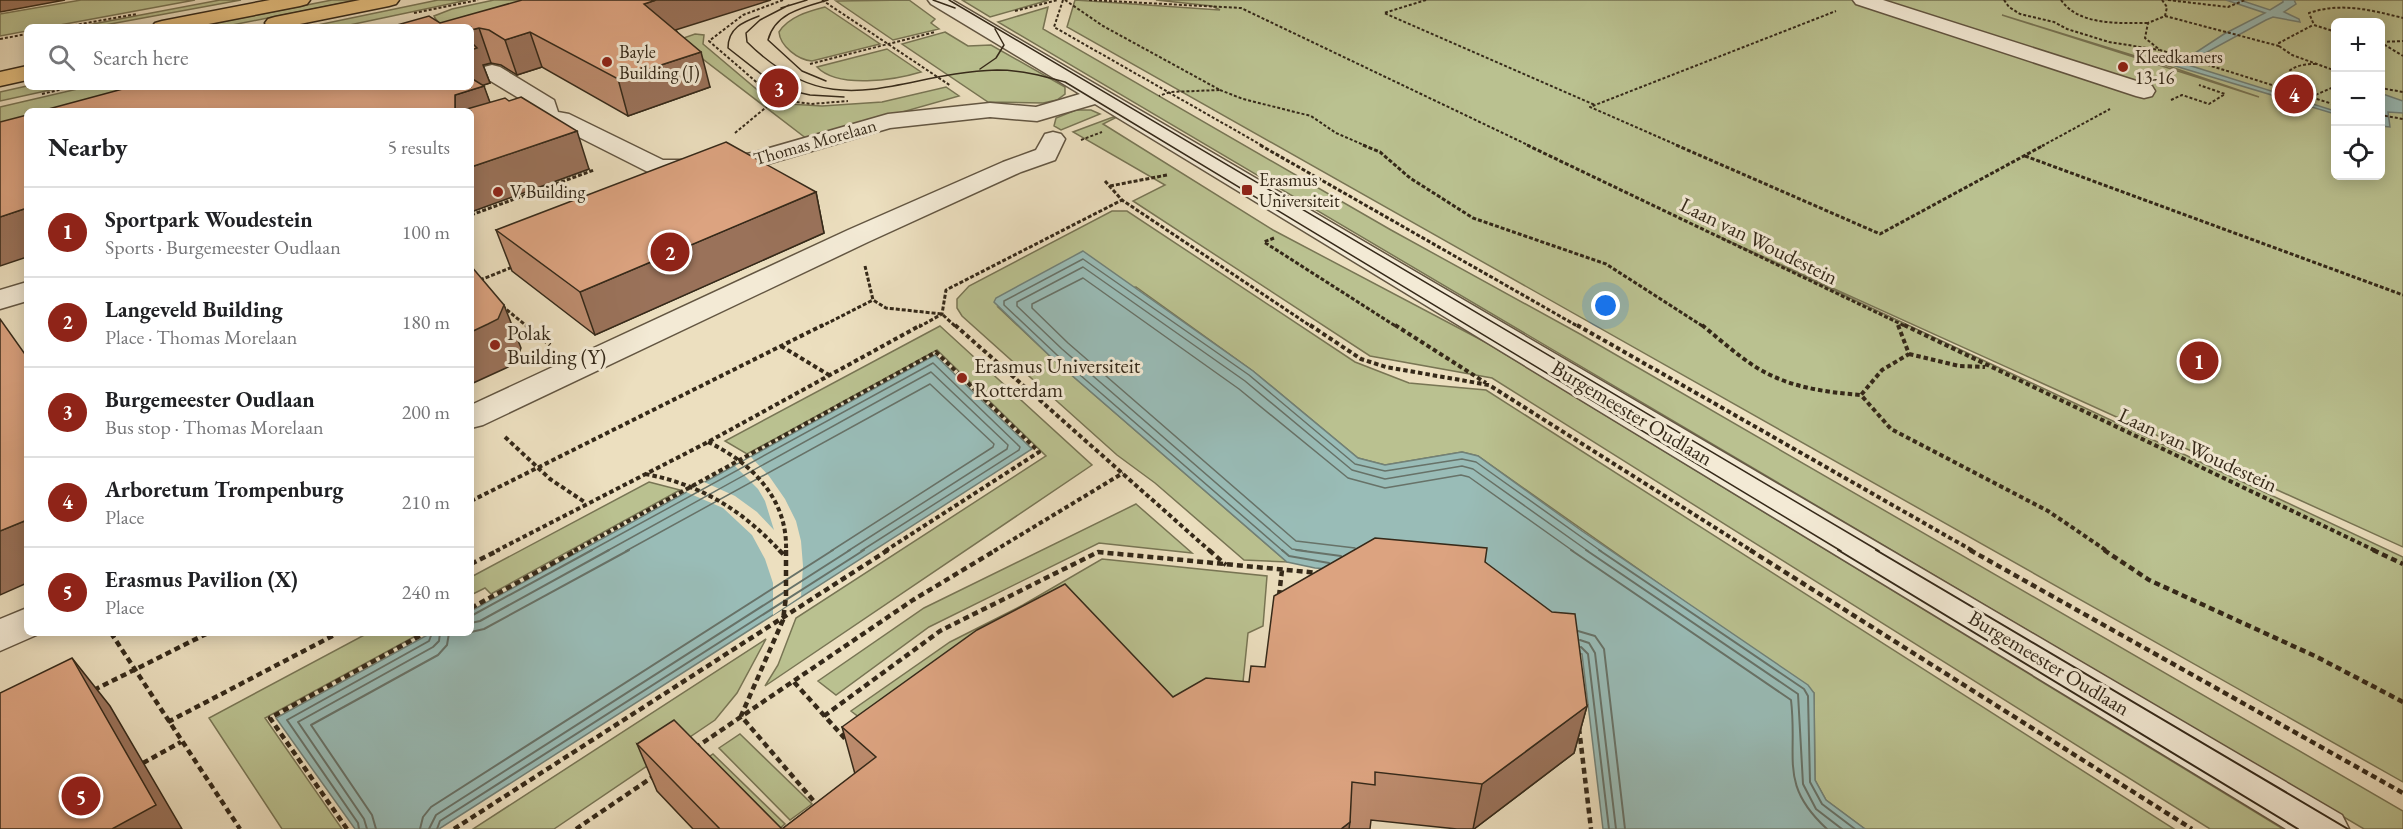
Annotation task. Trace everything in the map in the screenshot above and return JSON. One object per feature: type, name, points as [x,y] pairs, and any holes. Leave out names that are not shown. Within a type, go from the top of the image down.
[{"type":"main road","points":[[177,24],[300,0]]},
{"type":"main road","points":[[271,24],[389,0]]},
{"type":"main road","points":[[0,59],[24,54]]},
{"type":"main road","points":[[0,79],[24,74]]},
{"type":"street","name":"Burgemeester Oudlaan","points":[[938,0],[2325,829]]},
{"type":"street","points":[[1864,0],[2144,91]]},
{"type":"street","points":[[474,140],[547,117],[546,105],[492,72]]},
{"type":"street","name":"Thomas Morelaan","points":[[547,117],[561,119],[659,168],[727,166],[888,121],[990,110],[1037,114],[1111,103]]},
{"type":"street","points":[[476,416],[858,236],[1046,154],[1053,139]]},
{"type":"street","points":[[0,300],[24,292]]},
{"type":"street","points":[[0,636],[24,624]]},
{"type":"path","points":[[783,0],[766,4],[735,18],[709,41],[776,99],[811,104],[854,101]]},
{"type":"path","points":[[822,0],[990,110]]},
{"type":"path","points":[[2403,702],[2317,657],[2149,579],[2048,511],[1891,429],[1861,395],[1821,392],[1794,386],[1754,366],[1693,318],[1606,264],[1473,218],[1410,178],[1380,152],[1336,133],[1311,116],[1243,99],[1220,90],[1103,26],[1064,0],[1054,27],[2039,589],[2403,793]]},
{"type":"path","name":"Laan van Woudestein","points":[[1089,0],[1241,8],[2403,564]]},
{"type":"path","points":[[1426,0],[1384,13],[1595,105]]},
{"type":"path","points":[[1864,0],[1590,107],[1880,234],[2144,91],[2172,100],[2182,95],[2209,104],[2225,94],[2199,86]]},
{"type":"path","points":[[2004,0],[2020,14],[2054,22],[2067,29],[2109,42],[2160,50],[2331,103]]},
{"type":"path","points":[[2061,0],[2072,12],[2088,18],[2107,22],[2148,23],[2165,16],[2279,46],[2292,55],[2331,69]]},
{"type":"path","points":[[2162,0],[2167,7],[2165,16]]},
{"type":"path","points":[[2168,0],[2228,7],[2245,0]]},
{"type":"path","points":[[2331,30],[2313,25],[2309,19],[2309,13],[2324,6],[2349,7],[2403,18]]},
{"type":"path","points":[[416,13],[422,20]]},
{"type":"path","points":[[2148,23],[2145,38],[2160,50]]},
{"type":"path","points":[[2279,46],[2278,43],[2313,25]]},
{"type":"path","points":[[0,39],[24,35]]},
{"type":"path","points":[[2385,42],[2403,41]]},
{"type":"path","points":[[2385,45],[2403,56]]},
{"type":"path","points":[[2312,96],[2294,84],[2288,75],[2293,68],[2302,64],[2316,64]]},
{"type":"path","points":[[938,87],[949,85]]},
{"type":"path","points":[[2312,96],[2331,88]]},
{"type":"path","points":[[2385,89],[2403,92]]},
{"type":"path","points":[[1111,103],[1170,92],[1220,90]]},
{"type":"path","points":[[731,137],[776,99]]},
{"type":"path","points":[[2385,116],[2403,119]]},
{"type":"path","points":[[2025,156],[2403,295]]},
{"type":"path","points":[[474,214],[601,167]]},
{"type":"path","points":[[1109,186],[1149,177]]},
{"type":"path","points":[[1105,181],[1122,200],[1362,359],[1386,367],[1489,385]]},
{"type":"path","points":[[942,314],[946,290],[1122,200]]},
{"type":"path","points":[[858,236],[873,300],[886,308],[942,314],[1226,565]]},
{"type":"path","points":[[1275,238],[1264,242],[2192,829]]},
{"type":"path","points":[[474,283],[515,266]]},
{"type":"path","points":[[474,500],[873,300]]},
{"type":"path","points":[[500,304],[578,368]]},
{"type":"path","points":[[474,562],[708,442],[942,314]]},
{"type":"path","points":[[1898,324],[1909,354]]},
{"type":"path","points":[[782,346],[830,375]]},
{"type":"path","points":[[9,355],[24,350]]},
{"type":"path","points":[[454,829],[1039,452],[936,352],[474,606]]},
{"type":"path","points":[[1861,395],[1882,370],[1909,354],[1959,366],[1988,367]]},
{"type":"path","points":[[476,416],[538,468],[586,503]]},
{"type":"path","points":[[708,442],[741,460],[762,481],[780,511],[785,530],[787,605],[772,650],[745,700],[741,716]]},
{"type":"path","points":[[692,749],[913,600],[1123,472]]},
{"type":"path","points":[[644,474],[694,487],[742,513],[785,557]]},
{"type":"path","points":[[824,716],[940,631],[1098,552],[1329,574]]},
{"type":"path","points":[[1278,606],[1282,570]]},
{"type":"path","points":[[113,636],[240,829]]},
{"type":"path","points":[[83,696],[202,636]]},
{"type":"path","points":[[168,722],[332,636]]},
{"type":"path","points":[[346,829],[270,718],[420,636]]},
{"type":"path","points":[[794,682],[856,749]]},
{"type":"path","points":[[741,716],[822,812]]},
{"type":"path","points":[[1578,719],[1590,829]]},
{"type":"path","points":[[143,763],[181,742]]},
{"type":"path","points":[[576,829],[663,769]]},
{"type":"green space","points":[[81,0],[195,0],[65,24],[24,24],[24,32],[0,36],[0,14]]},
{"type":"green space","points":[[220,0],[241,0],[110,24],[93,24]]},
{"type":"green space","points":[[332,0],[358,0],[237,24],[210,24]]},
{"type":"green space","points":[[438,0],[468,0],[354,24],[322,24]]},
{"type":"green space","points":[[494,0],[564,0],[456,24],[440,24],[434,16],[452,9]]},
{"type":"green space","points":[[909,0],[935,19],[931,23],[939,29],[893,40],[836,1]]},
{"type":"green space","points":[[962,0],[1049,0],[990,17]]},
{"type":"green space","points":[[1075,0],[1220,10],[1212,6],[1156,0],[2403,0],[2403,547],[1720,237],[2403,557],[2403,782],[1067,27]],"holes":[[[2002,15],[2171,67],[2259,97]]]},
{"type":"green space","points":[[825,7],[880,44],[812,61],[796,55],[786,47],[779,32],[793,19]]},
{"type":"green space","points":[[1048,7],[1043,29],[1391,230],[1580,334],[2403,811],[2403,829],[2364,829],[998,22]]},
{"type":"green space","points":[[945,32],[968,46],[991,45],[1065,87],[1065,94],[1057,100],[1043,103],[988,102],[902,44]]},
{"type":"green space","points":[[695,34],[704,35],[703,44],[773,103],[822,106],[882,102],[946,87],[959,96],[807,139],[678,40]]},
{"type":"green space","points":[[887,49],[921,72],[897,78],[867,81],[838,78],[826,74],[817,67]]},
{"type":"green space","points":[[24,87],[24,90],[50,90],[0,101],[0,92]]},
{"type":"green space","points":[[73,90],[231,90],[150,108],[24,108],[24,137],[0,142],[0,107]]},
{"type":"green space","points":[[1076,110],[1091,110],[1100,114],[1061,130],[1054,126],[1056,118]]},
{"type":"green space","points":[[1115,118],[1103,124],[1273,230],[1487,343],[2283,829],[2210,829],[1492,378],[1370,356],[1133,201],[1165,185],[1073,132]]},
{"type":"green space","points":[[1112,211],[1127,211],[1355,362],[1409,383],[1486,390],[2174,829],[1865,829],[1826,800],[1815,780],[1814,693],[1478,456],[1462,452],[1385,465],[1358,458],[1253,371],[1136,287],[998,307],[1053,359],[1287,562],[1244,560],[1155,483],[1117,455],[962,316],[957,308],[957,299],[969,286]]},
{"type":"green space","points":[[940,326],[1092,465],[765,686],[778,665],[796,618],[1046,456],[937,350],[747,454],[725,441]]},
{"type":"green space","points":[[649,482],[680,490],[491,594],[485,588],[474,594],[474,575]]},
{"type":"green space","points":[[1136,504],[1192,553],[1099,543],[929,627],[836,695],[818,681],[924,608]]},
{"type":"green space","points":[[1102,559],[1267,576],[1263,626],[1248,633],[1239,721],[886,738],[851,711],[950,642],[1023,605]]},
{"type":"green space","points":[[362,636],[415,636],[265,718],[342,829],[282,829],[209,718]]},
{"type":"green space","points":[[766,639],[737,693],[715,720],[554,829],[473,829]]},
{"type":"green space","points":[[740,734],[812,804],[790,820],[719,748]]},
{"type":"green space","points":[[713,754],[785,824],[779,829],[697,765]]},
{"type":"water","points":[[2226,0],[2240,0],[2270,10],[2283,0],[2294,0],[2296,4],[2284,12],[2299,19],[2300,22],[2273,17],[2185,64],[2331,110],[2331,113],[2175,66],[2224,34],[2265,13]]},
{"type":"water","points":[[2385,95],[2403,101],[2403,113],[2388,112],[2390,127],[2385,126]]},
{"type":"water","points":[[1083,251],[1253,371],[1358,458],[1385,465],[1462,452],[1478,456],[1582,531],[1808,685],[1814,693],[1815,780],[1826,800],[1865,829],[1603,829],[1582,654],[1543,650],[1384,573],[1315,568],[1287,562],[1053,359],[994,302],[996,298]]},
{"type":"water","points":[[935,355],[1032,449],[439,829],[355,829],[276,718],[426,636],[474,636],[474,609]]},
{"type":"pier","points":[[751,457],[769,476],[785,499],[796,521],[801,541],[803,566],[801,596],[773,615],[773,583],[765,559],[752,535],[723,508],[686,492],[704,482],[735,496],[757,512],[774,530],[765,501],[758,489],[735,466]]},
{"type":"building","points":[[522,0],[656,0],[644,4],[701,52],[618,79],[530,32],[505,40],[489,30],[474,29],[474,24],[401,24],[429,16],[440,23]]},
{"type":"building","points":[[474,80],[484,86],[474,89]]},
{"type":"building","points":[[119,90],[471,90],[455,95],[455,108],[52,108]]},
{"type":"building","points":[[521,97],[577,131],[474,166],[474,108],[470,108],[505,98],[509,101]]},
{"type":"building","points":[[24,116],[24,209],[0,217],[0,122]]},
{"type":"building","points":[[726,142],[816,192],[580,292],[496,230]]},
{"type":"building","points":[[474,270],[504,305],[498,319],[474,331]]},
{"type":"building","points":[[0,319],[24,353],[24,521],[0,531]]},
{"type":"building","points":[[1375,538],[1487,548],[1485,562],[1552,612],[1575,614],[1587,706],[1482,784],[1375,772],[1375,785],[1352,782],[1350,822],[1341,829],[782,829],[876,757],[842,727],[977,630],[1065,584],[1173,697],[1206,678],[1249,682],[1251,666],[1265,667],[1274,596]]},
{"type":"building","points":[[72,658],[156,805],[112,829],[0,829],[0,693]]},
{"type":"building","points":[[674,720],[782,829],[720,829],[637,744]]},
{"type":"tram line","points":[[786,6],[807,0]]},
{"type":"tram line","points":[[826,81],[802,71],[768,40],[777,23],[784,17],[828,0]]},
{"type":"tram line","points":[[933,0],[955,8]]},
{"type":"tram line","points":[[949,0],[1879,551]]},
{"type":"tram line","points":[[781,8],[786,6]]},
{"type":"tram line","points":[[786,6],[760,20],[746,33],[747,42],[779,68],[809,84],[838,90],[867,90],[961,73],[997,70],[1023,72],[1065,82],[1841,551]]},
{"type":"tram line","points":[[759,16],[742,23],[734,31],[728,48],[779,88],[810,95],[844,97]]},
{"type":"tram line","points":[[980,69],[996,58],[1004,45],[995,29]]},
{"type":"tram line","points":[[1838,550],[2298,829]]},
{"type":"tram line","points":[[1876,550],[2348,829]]},
{"type":"place","name":"Bayle Building (J)","points":[[607,62]]},
{"type":"place","name":"Kleedkamers 13-16","points":[[2123,67]]},
{"type":"place","name":"Burgemeester Oudlaan","points":[[779,88]]},
{"type":"place","name":"Arboretum Trompenburg","points":[[2294,94]]},
{"type":"place","name":"Erasmus Universiteit","points":[[1247,190]]},
{"type":"place","name":"V Building","points":[[498,192]]},
{"type":"place","name":"Langeveld Building","points":[[670,252]]},
{"type":"place","name":"Polak Building (Y)","points":[[495,345]]},
{"type":"place","name":"Sportpark Woudestein","points":[[2199,361]]},
{"type":"place","name":"Erasmus Universiteit Rotterdam","points":[[962,378]]},
{"type":"place","name":"Erasmus Pavilion (X)","points":[[81,796]]}]
